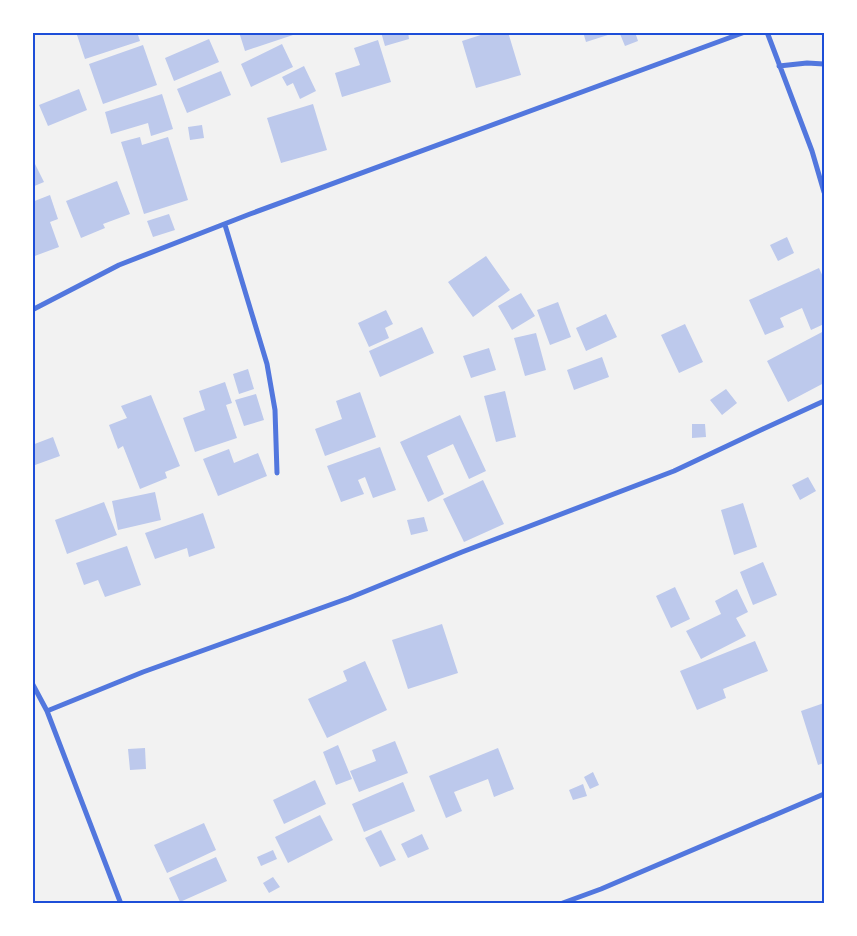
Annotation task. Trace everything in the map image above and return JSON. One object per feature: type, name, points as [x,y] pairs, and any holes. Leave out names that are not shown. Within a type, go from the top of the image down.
[{"type":"street","points":[[32,310],[119,265],[745,32]]},
{"type":"street","points":[[766,32],[812,151],[824,192]]},
{"type":"street","points":[[779,66],[807,63],[824,64]]},
{"type":"street","points":[[225,225],[267,364],[275,410],[277,473]]},
{"type":"street","points":[[46,711],[143,672],[349,598],[674,471],[824,401]]},
{"type":"street","points":[[32,682],[46,711],[121,904]]},
{"type":"street","points":[[560,904],[601,889],[824,794]]},
{"type":"building","points":[[76,32],[137,32],[140,41],[85,59]]},
{"type":"building","points":[[239,32],[292,32],[293,35],[245,51]]},
{"type":"building","points":[[381,32],[408,32],[409,39],[385,46]]},
{"type":"building","points":[[490,32],[508,32],[521,75],[476,88],[462,41]]},
{"type":"building","points":[[583,32],[614,32],[614,33],[586,42]]},
{"type":"building","points":[[635,32],[638,41],[625,46],[620,34]]},
{"type":"building","points":[[209,39],[219,62],[174,81],[165,58]]},
{"type":"building","points":[[378,40],[391,82],[342,97],[335,73],[360,65],[354,48]]},
{"type":"building","points":[[282,44],[293,67],[251,87],[241,64]]},
{"type":"building","points":[[143,45],[157,85],[103,104],[89,64]]},
{"type":"building","points":[[304,66],[316,91],[300,99],[293,83],[287,86],[282,77]]},
{"type":"building","points":[[221,71],[231,95],[187,113],[177,89]]},
{"type":"building","points":[[79,89],[87,110],[48,126],[39,105]]},
{"type":"building","points":[[162,94],[173,129],[151,136],[148,123],[111,134],[105,112]]},
{"type":"building","points":[[313,104],[327,150],[281,163],[267,118]]},
{"type":"building","points":[[202,125],[204,138],[190,140],[188,127]]},
{"type":"building","points":[[140,137],[142,145],[168,137],[188,200],[144,214],[121,142]]},
{"type":"building","points":[[32,158],[44,182],[32,187]]},
{"type":"building","points":[[117,181],[130,214],[103,224],[105,228],[81,238],[66,201]]},
{"type":"building","points":[[50,195],[58,219],[50,222],[59,247],[32,257],[32,202]]},
{"type":"building","points":[[169,214],[175,230],[153,237],[147,221]]},
{"type":"building","points":[[787,237],[794,253],[778,261],[770,245]]},
{"type":"building","points":[[486,256],[510,290],[473,317],[448,282]]},
{"type":"building","points":[[819,268],[824,279],[824,324],[811,330],[802,308],[780,318],[784,327],[765,335],[749,300]]},
{"type":"building","points":[[521,293],[535,316],[512,330],[498,306]]},
{"type":"building","points":[[558,302],[571,337],[550,345],[537,310]]},
{"type":"building","points":[[386,310],[393,324],[385,328],[389,338],[369,347],[358,323]]},
{"type":"building","points":[[606,314],[617,337],[586,351],[576,328]]},
{"type":"building","points":[[685,324],[703,362],[679,373],[661,335]]},
{"type":"building","points":[[422,327],[434,353],[380,377],[369,351]]},
{"type":"building","points":[[824,331],[824,383],[788,402],[767,361]]},
{"type":"building","points":[[536,333],[546,370],[525,376],[514,338]]},
{"type":"building","points":[[489,348],[496,370],[471,378],[463,356]]},
{"type":"building","points":[[602,357],[609,377],[574,390],[567,370]]},
{"type":"building","points":[[248,369],[254,389],[239,394],[233,374]]},
{"type":"building","points":[[225,382],[232,403],[226,405],[237,438],[195,452],[183,418],[205,410],[199,391]]},
{"type":"building","points":[[726,389],[737,403],[722,415],[710,400]]},
{"type":"building","points":[[505,391],[516,437],[496,442],[484,396]]},
{"type":"building","points":[[360,392],[376,437],[325,456],[315,429],[342,419],[336,401]]},
{"type":"building","points":[[256,394],[264,420],[244,426],[235,400]]},
{"type":"building","points":[[151,395],[180,466],[165,472],[167,478],[140,489],[123,446],[118,449],[109,425],[127,418],[121,406]]},
{"type":"building","points":[[460,415],[486,471],[469,479],[453,444],[427,456],[444,494],[428,502],[400,442]]},
{"type":"building","points":[[692,424],[705,424],[706,437],[692,438]]},
{"type":"building","points":[[53,437],[60,456],[35,465],[32,457],[32,445]]},
{"type":"building","points":[[380,447],[396,490],[373,498],[365,477],[358,480],[364,494],[341,502],[327,466]]},
{"type":"building","points":[[229,449],[234,463],[258,453],[267,476],[218,496],[203,459]]},
{"type":"building","points":[[808,477],[816,491],[800,500],[792,485]]},
{"type":"building","points":[[483,480],[504,524],[464,542],[443,499]]},
{"type":"building","points":[[155,492],[161,520],[118,530],[112,501]]},
{"type":"building","points":[[104,502],[117,535],[67,554],[55,520]]},
{"type":"building","points":[[743,503],[757,547],[734,555],[721,510]]},
{"type":"building","points":[[203,513],[215,548],[189,557],[187,548],[155,559],[145,533]]},
{"type":"building","points":[[424,517],[428,531],[411,535],[407,520]]},
{"type":"building","points":[[127,546],[141,585],[105,597],[98,580],[84,585],[76,563]]},
{"type":"building","points":[[763,562],[777,595],[753,605],[740,572]]},
{"type":"building","points":[[675,587],[690,619],[671,628],[656,596]]},
{"type":"building","points":[[737,589],[748,612],[736,618],[746,636],[701,659],[686,631],[721,614],[715,601]]},
{"type":"building","points":[[442,624],[458,673],[408,689],[392,640]]},
{"type":"building","points":[[755,641],[768,671],[723,689],[726,698],[697,710],[680,671]]},
{"type":"building","points":[[365,661],[387,710],[327,738],[308,699],[347,681],[343,671]]},
{"type":"building","points":[[824,703],[824,763],[818,765],[801,711]]},
{"type":"building","points":[[395,741],[408,773],[359,792],[350,771],[376,761],[372,750]]},
{"type":"building","points":[[338,745],[352,779],[336,785],[323,752]]},
{"type":"building","points":[[145,748],[146,769],[130,770],[128,749]]},
{"type":"building","points":[[498,748],[514,789],[494,797],[488,779],[454,792],[462,811],[446,818],[429,776]]},
{"type":"building","points":[[593,772],[599,785],[590,789],[584,777]]},
{"type":"building","points":[[315,780],[326,804],[284,824],[273,800]]},
{"type":"building","points":[[403,782],[415,811],[364,832],[352,804]]},
{"type":"building","points":[[583,784],[587,796],[573,800],[569,790]]},
{"type":"building","points":[[320,815],[333,840],[288,863],[275,837]]},
{"type":"building","points":[[204,823],[216,850],[167,873],[154,845]]},
{"type":"building","points":[[381,830],[396,860],[380,867],[365,838]]},
{"type":"building","points":[[422,834],[429,849],[408,858],[401,844]]},
{"type":"building","points":[[273,850],[277,859],[261,866],[257,857]]},
{"type":"building","points":[[216,857],[227,881],[180,902],[169,878]]},
{"type":"building","points":[[273,877],[280,887],[269,893],[263,883]]}]
